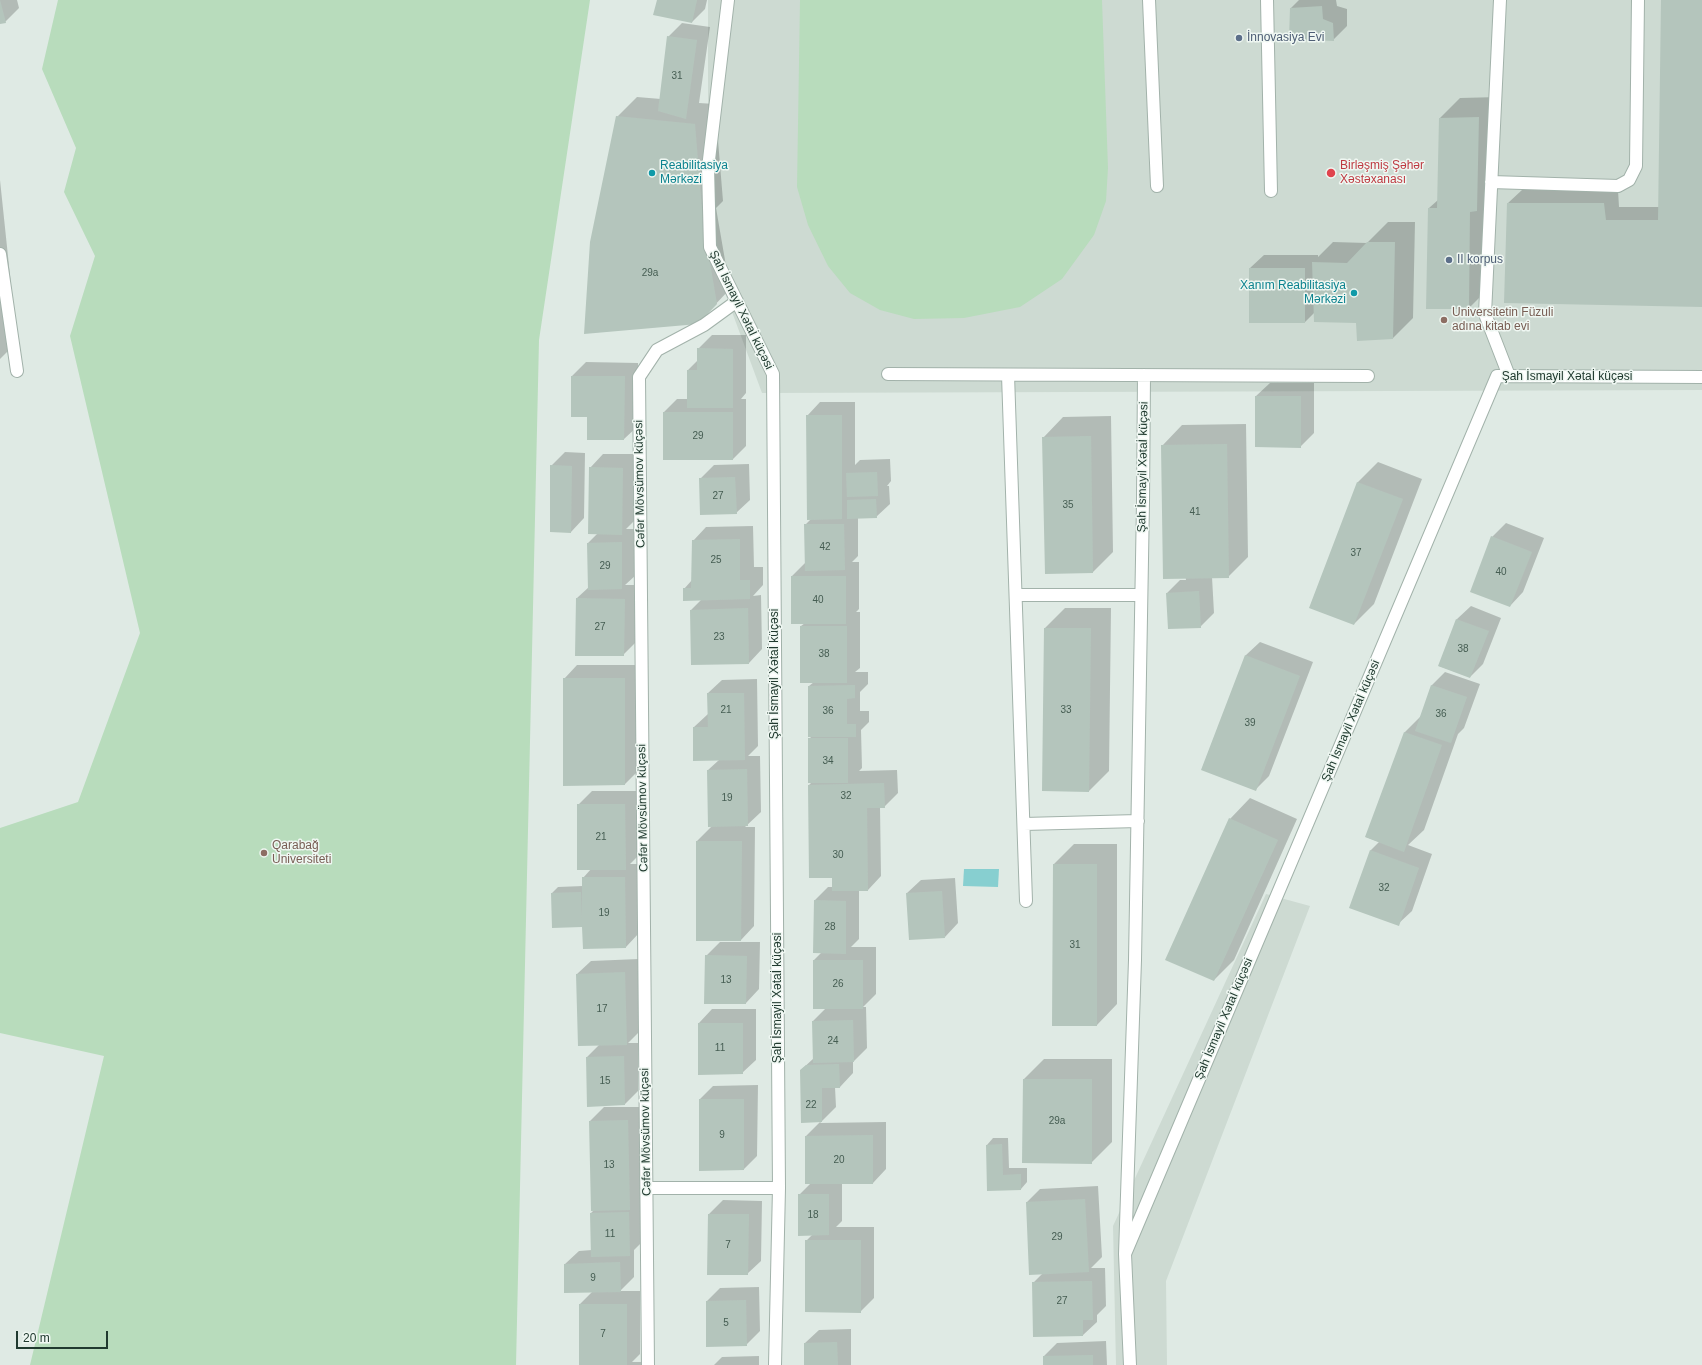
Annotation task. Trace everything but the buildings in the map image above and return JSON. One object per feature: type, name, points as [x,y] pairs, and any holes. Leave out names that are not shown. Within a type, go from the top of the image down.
[{"type":"street","name":"Şah İsmayil Xətaİ küçəsi","points":[[728,0],[708,168],[710,247],[773,374],[779,1188],[775,1365]]},
{"type":"street","points":[[1149,0],[1157,186]]},
{"type":"street","points":[[1267,0],[1271,191]]},
{"type":"street","points":[[1500,0],[1485,314],[1509,376]]},
{"type":"street","points":[[1491,182],[1618,186],[1629,180],[1636,166],[1638,0]]},
{"type":"street","points":[[0,254],[17,370]]},
{"type":"street","name":"Cəfər Mövsümov küçəsi","points":[[648,1365],[639,377],[657,350],[704,325],[737,301]]},
{"type":"street","points":[[888,374],[1368,376]]},
{"type":"street","points":[[1008,375],[1026,901]]},
{"type":"street","name":"Şah İsmayil Xətaİ küçəsi","points":[[1130,1365],[1125,1254],[1135,960],[1144,375]]},
{"type":"street","name":"Şah İsmayil Xətaİ küçəsi","points":[[1125,1254],[1497,376],[1702,377]]},
{"type":"street","points":[[1016,595],[1141,595]]},
{"type":"street","points":[[1024,824],[1138,821]]},
{"type":"street","points":[[647,1188],[779,1188]]},
{"type":"shaded area","points":[[708,0],[1702,0],[1702,390],[762,393],[708,247]]},
{"type":"shaded area","points":[[1266,894],[1310,906],[1166,1281],[1167,1365],[1116,1365],[1113,1226]]},
{"type":"green space","name":"Qarabağ Universiteti","points":[[58,0],[590,0],[539,340],[516,1365],[30,1365],[104,1056],[0,1033],[0,828],[78,802],[140,633],[70,336],[95,256],[64,192],[76,148],[42,69]]},
{"type":"green space","points":[[800,0],[1102,0],[1108,168],[1106,201],[1094,235],[1062,279],[1020,307],[964,318],[914,319],[880,310],[850,293],[828,266],[808,225],[797,187]]},
{"type":"water","points":[[964,869],[999,869],[998,887],[963,886]]},
{"type":"place","name":"İnnovasiya Evi","points":[[1239,38]]},
{"type":"place","name":"Reabilitasiya Mərkəzi","points":[[652,173]]},
{"type":"place","name":"Birləşmiş Şəhər Xəstəxanası","points":[[1331,173]]},
{"type":"place","name":"II korpus","points":[[1449,260]]},
{"type":"place","name":"Xanım Reabilitasiya Mərkəzi","points":[[1354,293]]},
{"type":"place","name":"Universitetin Füzuli adına kitab evi","points":[[1444,320]]},
{"type":"place","name":"Qarabağ Universiteti","points":[[264,853]]}]
